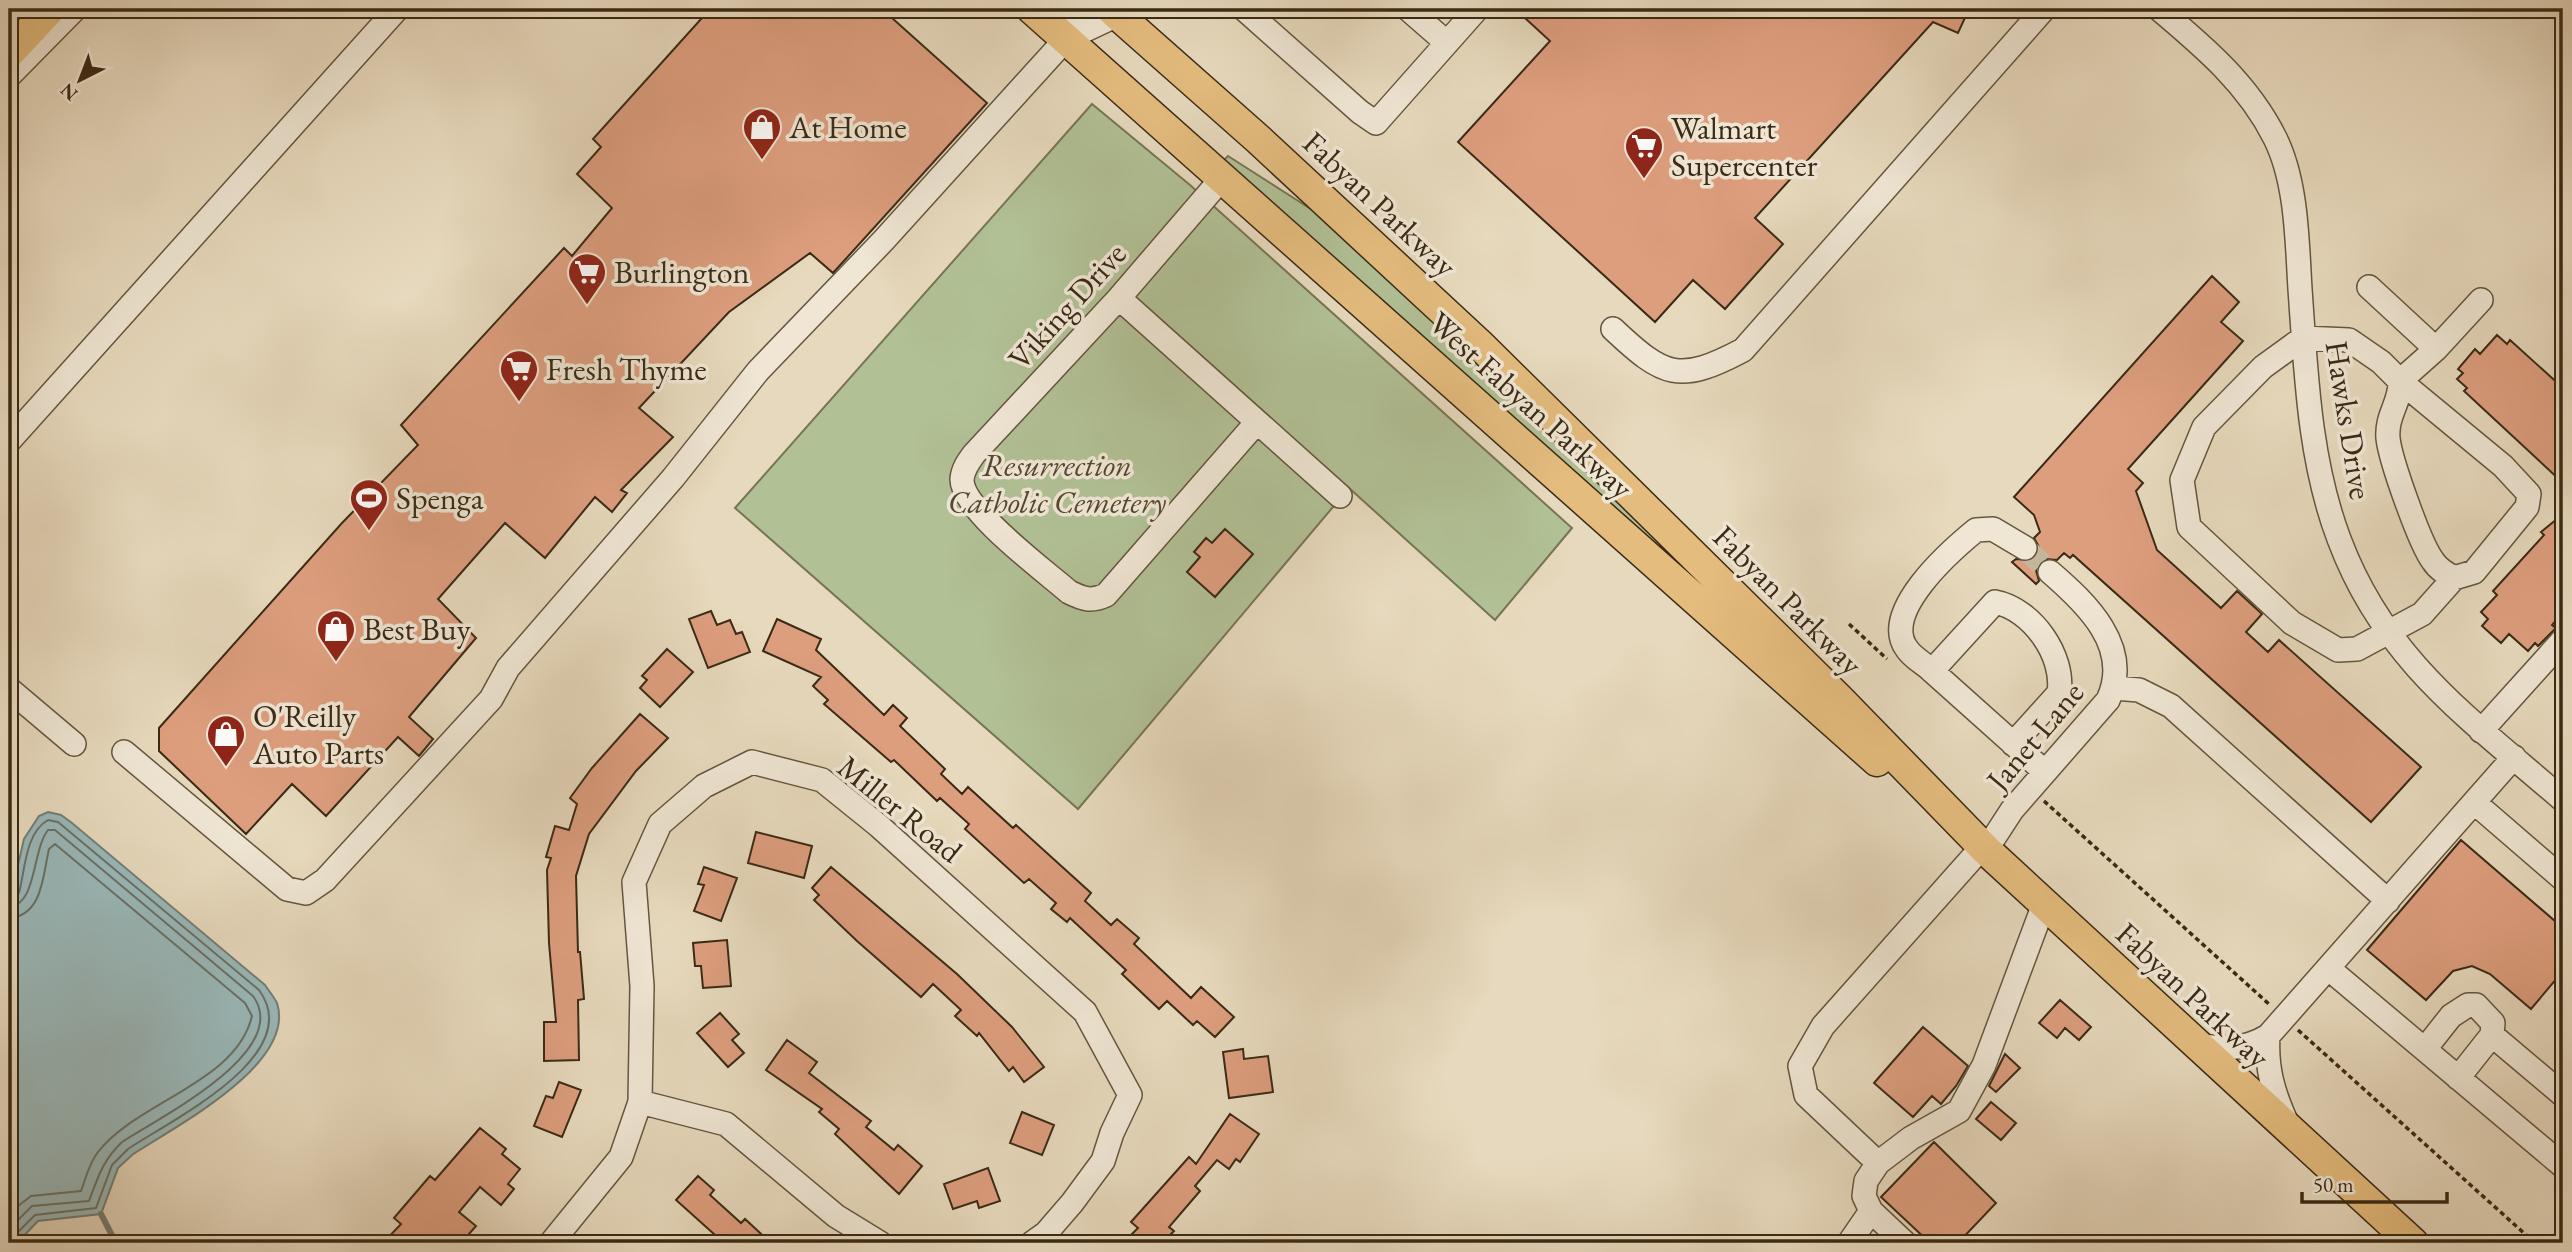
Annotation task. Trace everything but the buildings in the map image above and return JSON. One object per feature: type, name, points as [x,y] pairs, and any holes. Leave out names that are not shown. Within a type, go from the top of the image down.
[{"type":"main road","points":[[9,54],[50,9]]},
{"type":"main road","name":"West Fabyan Parkway","points":[[1032,9],[1838,729],[1983,848]]},
{"type":"main road","name":"Fabyan Parkway","points":[[1117,11],[1479,344],[1840,700],[1983,848],[2406,1241]]},
{"type":"street","points":[[9,76],[75,9]]},
{"type":"street","points":[[9,441],[397,9]]},
{"type":"street","points":[[124,752],[287,889],[306,893],[325,880],[491,699],[508,668],[673,478],[758,371],[883,241],[1066,39],[1084,9]]},
{"type":"street","points":[[1244,9],[1360,113],[1376,123],[1477,9]]},
{"type":"street","points":[[1408,9],[1447,43]]},
{"type":"street","name":"Hawks Drive","points":[[2160,9],[2221,61],[2276,139],[2289,183],[2319,473],[2339,539],[2364,593],[2388,633],[2420,675],[2481,732],[2563,800]]},
{"type":"street","points":[[1066,39],[1117,11]]},
{"type":"street","points":[[1613,329],[1645,359],[1671,372],[1708,369],[1743,350],[2037,11]]},
{"type":"street","name":"Viking Drive","points":[[1223,177],[1119,298],[974,454],[965,466],[962,480],[971,504],[987,521],[1069,592],[1083,599],[1095,600],[1106,595],[1256,422]]},
{"type":"street","points":[[2369,288],[2436,349]]},
{"type":"street","points":[[1119,298],[1340,496]]},
{"type":"street","points":[[2454,578],[2441,571],[2431,560],[2416,525],[2388,440],[2389,413],[2400,392],[2400,381],[2436,349],[2481,300]]},
{"type":"street","points":[[2303,338],[2348,340],[2381,362],[2400,381],[2503,466],[2529,494],[2527,507],[2474,572],[2454,578],[2422,614],[2357,649],[2338,650],[2292,623],[2189,527],[2182,480],[2204,427],[2263,367],[2303,338]]},
{"type":"street","points":[[2025,548],[1993,529],[1976,530],[1905,604],[1899,625],[1906,649],[2045,772]]},
{"type":"street","name":"Janet Lane","points":[[1878,1163],[1806,1095],[1800,1066],[1822,1027],[1983,848],[2012,810],[2108,700],[2114,688],[2113,655],[2103,629],[2088,605],[2050,572]]},
{"type":"street","points":[[1932,671],[1995,602],[2008,605],[2052,648],[2061,680],[2059,693],[2013,744]]},
{"type":"street","points":[[2481,732],[2563,640]]},
{"type":"street","points":[[2114,688],[2139,690],[2171,706],[2388,901]]},
{"type":"street","points":[[9,689],[74,744]]},
{"type":"street","points":[[2194,1045],[2223,1049],[2240,1048],[2268,1036],[2514,757]]},
{"type":"street","name":"Miller Road","points":[[551,1243],[621,1157],[640,1102],[642,986],[634,882],[660,824],[704,786],[752,762],[822,780],[878,826],[1085,1012],[1130,1095],[1112,1133],[1103,1161],[1063,1213],[1032,1243]]},
{"type":"street","points":[[2475,803],[2563,879]]},
{"type":"street","points":[[1905,1243],[1871,1211],[1864,1196],[1866,1181],[1878,1163],[1910,1138],[1959,1111],[1984,1065],[2044,904]]},
{"type":"street","points":[[2328,968],[2563,1166]]},
{"type":"street","points":[[2425,1049],[2451,1016],[2468,1005],[2476,1004],[2489,1015],[2493,1023],[2492,1035],[2458,1078]]},
{"type":"street","points":[[2492,1035],[2563,1095]]},
{"type":"street","points":[[2268,1036],[2266,1063],[2274,1095],[2292,1134]]},
{"type":"street","points":[[640,1102],[726,1124],[836,1216],[880,1243]]},
{"type":"street","points":[[1849,1243],[1871,1211]]},
{"type":"path","points":[[2041,798],[2274,1009]]},
{"type":"path","points":[[2291,1024],[2535,1243]]},
{"type":"green space","name":"Resurrection Catholic Cemetery","points":[[1092,104],[1190,185],[1572,528],[1495,620],[1349,488],[1078,809],[735,508]]},
{"type":"green space","points":[[1228,156],[1367,245],[1833,708],[1222,162]]},
{"type":"water","points":[[48,812],[61,815],[72,823],[265,985],[277,1003],[278,1026],[268,1049],[250,1071],[227,1092],[132,1155],[118,1168],[101,1214],[38,1221],[17,1243],[9,1243],[9,904],[24,839],[39,816]]},
{"type":"waterway","points":[[101,1214],[116,1243]]},
{"type":"tunnel","points":[[2025,548],[2050,572]]},
{"type":"place","name":"At Home","points":[[762,161]]},
{"type":"place","name":"Walmart Supercenter","points":[[1644,180]]},
{"type":"place","name":"Burlington","points":[[587,306]]},
{"type":"place","name":"Fresh Thyme","points":[[519,403]]},
{"type":"place","name":"Spenga","points":[[369,532]]},
{"type":"place","name":"Best Buy","points":[[336,663]]},
{"type":"place","name":"O'Reilly Auto Parts","points":[[226,768]]}]
